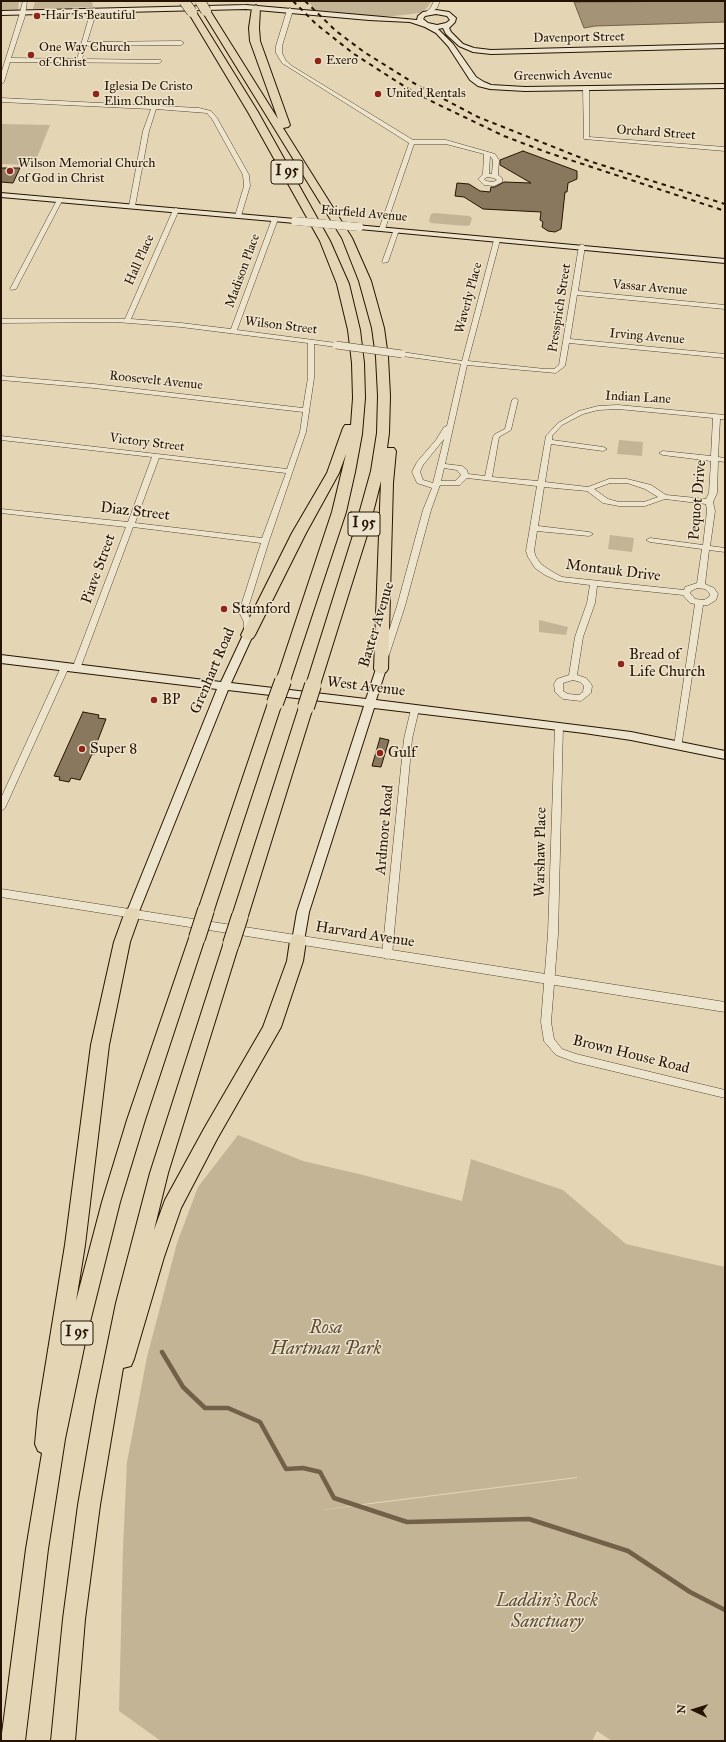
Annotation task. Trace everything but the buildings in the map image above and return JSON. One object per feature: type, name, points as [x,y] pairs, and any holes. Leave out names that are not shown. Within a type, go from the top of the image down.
[{"type":"highway","name":"I 95","points":[[13,1741],[37,1549],[66,1387],[99,1245],[136,1120],[345,492],[353,453],[359,398],[358,363],[351,314],[331,255],[311,214],[256,118],[185,1]]},
{"type":"highway","name":"I 95","points":[[63,1741],[74,1619],[97,1452],[126,1303],[148,1215],[171,1133],[361,532],[373,491],[383,433],[384,378],[378,328],[370,296],[360,266],[340,225],[200,1]]},
{"type":"highway","points":[[256,4],[254,28],[256,45],[277,106],[300,162]]},
{"type":"highway","points":[[381,669],[387,494],[391,443],[384,378]]},
{"type":"highway","points":[[248,634],[333,473],[359,398]]},
{"type":"highway","points":[[37,1549],[48,1412],[75,1245],[100,1045],[122,942],[132,914]]},
{"type":"highway","points":[[97,1452],[154,1257],[172,1206],[203,1146],[265,1042],[272,1027],[295,961],[298,941]]},
{"type":"main road","name":"Greenwich Avenue","points":[[1,13],[256,4],[290,10],[411,20],[426,25],[438,32],[451,45],[473,78],[483,85],[504,88],[725,86]]},
{"type":"main road","name":"Greenwich Avenue","points":[[386,19],[439,12],[449,14]]},
{"type":"main road","points":[[425,14],[419,19],[426,25],[440,26],[448,25],[453,20],[449,14]]},
{"type":"main road","name":"Davenport Street","points":[[448,25],[446,28],[448,33],[461,45],[473,50],[491,52],[725,46]]},
{"type":"main road","name":"Fairfield Avenue","points":[[1,195],[60,199],[725,260]]},
{"type":"main road","name":"Grenhart Road","points":[[132,914],[150,865],[224,686],[248,634]]},
{"type":"main road","name":"West Avenue","points":[[1,659],[559,726],[611,733],[725,755]]},
{"type":"main road","name":"Baxter Avenue","points":[[298,941],[303,912],[369,702],[381,669]]},
{"type":"street","points":[[1,82],[5,64],[26,1]]},
{"type":"street","points":[[425,14],[437,2],[449,14]]},
{"type":"street","points":[[79,60],[94,10]]},
{"type":"street","points":[[290,10],[279,48],[280,55],[286,63],[412,142],[446,142],[493,155],[496,160],[495,176]]},
{"type":"street","points":[[84,44],[181,44]]},
{"type":"street","points":[[5,64],[79,60],[159,61]]},
{"type":"street","name":"Orchard Street","points":[[586,88],[586,138],[725,149]]},
{"type":"street","points":[[1,100],[203,110],[212,114],[246,176],[247,186],[238,216]]},
{"type":"street","points":[[132,206],[146,131],[154,108]]},
{"type":"street","points":[[382,229],[412,142]]},
{"type":"street","points":[[486,175],[487,153]]},
{"type":"street","points":[[486,175],[495,176],[499,178],[500,181],[496,184],[490,185],[481,181],[481,178],[486,175]]},
{"type":"street","points":[[13,289],[60,199]]},
{"type":"street","name":"Hall Place","points":[[127,321],[176,210]]},
{"type":"street","name":"Madison Place","points":[[233,332],[275,219]]},
{"type":"street","points":[[385,262],[396,230]]},
{"type":"street","name":"Waverly Place","points":[[465,363],[497,240]]},
{"type":"street","name":"Pressprich Street","points":[[556,370],[562,366],[582,246]]},
{"type":"street","name":"Vassar Avenue","points":[[574,293],[725,307]]},
{"type":"street","name":"Wilson Street","points":[[1,321],[127,321],[181,325],[465,363],[545,371],[556,370]]},
{"type":"street","name":"Irving Avenue","points":[[567,341],[725,356]]},
{"type":"street","name":"Grenhart Road","points":[[248,634],[248,622],[243,612],[244,608],[265,541],[303,432],[311,378],[311,342]]},
{"type":"street","name":"Baxter Avenue","points":[[381,669],[399,614],[441,464],[465,363]]},
{"type":"street","name":"Roosevelt Avenue","points":[[1,378],[94,386],[307,410]]},
{"type":"street","points":[[488,479],[497,435],[508,430],[515,400]]},
{"type":"street","name":"Indian Lane","points":[[555,429],[566,420],[581,412],[608,407],[646,409],[725,417]]},
{"type":"street","points":[[452,416],[439,441],[420,464],[416,472],[420,480],[435,485],[457,483],[464,476]]},
{"type":"street","name":"Pequot Drive","points":[[701,585],[711,511],[709,502],[713,493],[717,416]]},
{"type":"street","name":"Montauk Drive","points":[[555,429],[549,436],[530,550],[535,561],[542,569],[561,579],[686,593]]},
{"type":"street","name":"Victory Street","points":[[1,438],[290,471]]},
{"type":"street","points":[[548,442],[603,449]]},
{"type":"street","points":[[663,453],[725,460]]},
{"type":"street","name":"Piave Street","points":[[76,669],[156,456]]},
{"type":"street","points":[[441,464],[459,468],[464,472],[464,476]]},
{"type":"street","points":[[464,476],[589,489],[609,481],[632,482],[648,487],[664,497],[709,502]]},
{"type":"street","points":[[589,489],[606,501],[619,504],[645,504],[664,497]]},
{"type":"street","name":"Diaz Street","points":[[1,511],[130,524],[265,541]]},
{"type":"street","points":[[534,528],[589,534]]},
{"type":"street","points":[[650,540],[725,550]]},
{"type":"street","points":[[574,677],[579,637],[591,603],[594,582]]},
{"type":"street","points":[[701,585],[711,590],[714,594],[713,598],[705,603],[699,603],[693,601],[686,593],[691,587],[701,585]]},
{"type":"street","points":[[678,746],[699,603]]},
{"type":"street","points":[[1,808],[65,667]]},
{"type":"street","name":"Ardmore Road","points":[[387,955],[408,739],[416,708]]},
{"type":"street","name":"Warshaw Place","points":[[549,979],[552,934],[559,726]]},
{"type":"street","points":[[1,785],[11,786]]},
{"type":"street","name":"Harvard Avenue","points":[[1,893],[298,941],[725,1007]]},
{"type":"street","name":"Brown House Road","points":[[549,979],[546,1022],[547,1036],[551,1045],[559,1052],[589,1062],[725,1094]]},
{"type":"green space","points":[[1,1],[19,1],[18,10],[1,10]]},
{"type":"green space","points":[[35,1],[92,1],[93,7],[33,9]]},
{"type":"green space","points":[[308,1],[432,1],[426,9],[420,13],[393,16],[365,16],[315,10]]},
{"type":"green space","points":[[1,124],[50,125],[34,165],[1,164]]},
{"type":"green space","points":[[435,213],[469,216],[472,218],[470,225],[466,226],[431,223],[429,221],[431,214]]},
{"type":"green space","points":[[619,440],[643,442],[642,456],[617,454]]},
{"type":"green space","points":[[610,535],[634,538],[632,552],[608,549]]},
{"type":"green space","points":[[539,620],[568,627],[566,635],[539,632]]},
{"type":"green space","points":[[238,1135],[303,1161],[462,1201],[471,1159],[563,1190],[626,1244],[725,1267],[725,1741],[612,1741],[597,1731],[592,1741],[161,1741],[119,1711],[123,1548],[127,1462],[147,1357],[177,1243],[198,1187]],"holes":[[[577,1478],[315,1511],[370,1503]]]},
{"type":"shaded area","points":[[725,1],[725,22],[595,26],[584,28],[574,2]]},
{"type":"waterway","points":[[162,1352],[183,1387],[205,1408],[228,1408],[260,1422],[286,1469],[303,1468],[320,1472],[334,1498],[407,1522],[529,1519],[628,1551],[690,1592],[725,1610]]},
{"type":"railway","points":[[293,1],[316,24],[354,54],[407,88],[435,103],[504,136],[546,152],[725,211]]},
{"type":"railway","points":[[305,1],[336,31],[364,52],[417,85],[478,117],[589,161],[725,204]]},
{"type":"place","name":"Hair Is Beautiful","points":[[37,16]]},
{"type":"place","name":"One Way Church of Christ","points":[[31,55]]},
{"type":"place","name":"Exero","points":[[318,61]]},
{"type":"place","name":"Iglesia De Cristo Elim Church","points":[[96,94]]},
{"type":"place","name":"United Rentals","points":[[378,94]]},
{"type":"place","name":"Wilson Memorial Church of God in Christ","points":[[10,171]]},
{"type":"place","name":"Stamford","points":[[224,609]]},
{"type":"place","name":"Bread of Life Church","points":[[621,664]]},
{"type":"place","name":"BP","points":[[154,700]]},
{"type":"place","name":"Super 8","points":[[82,749]]},
{"type":"place","name":"Gulf","points":[[380,753]]},
{"type":"park label","name":"Rosa Hartman Park","points":[[326,1339]]},
{"type":"park label","name":"Laddin's Rock Sanctuary","points":[[547,1612]]}]
